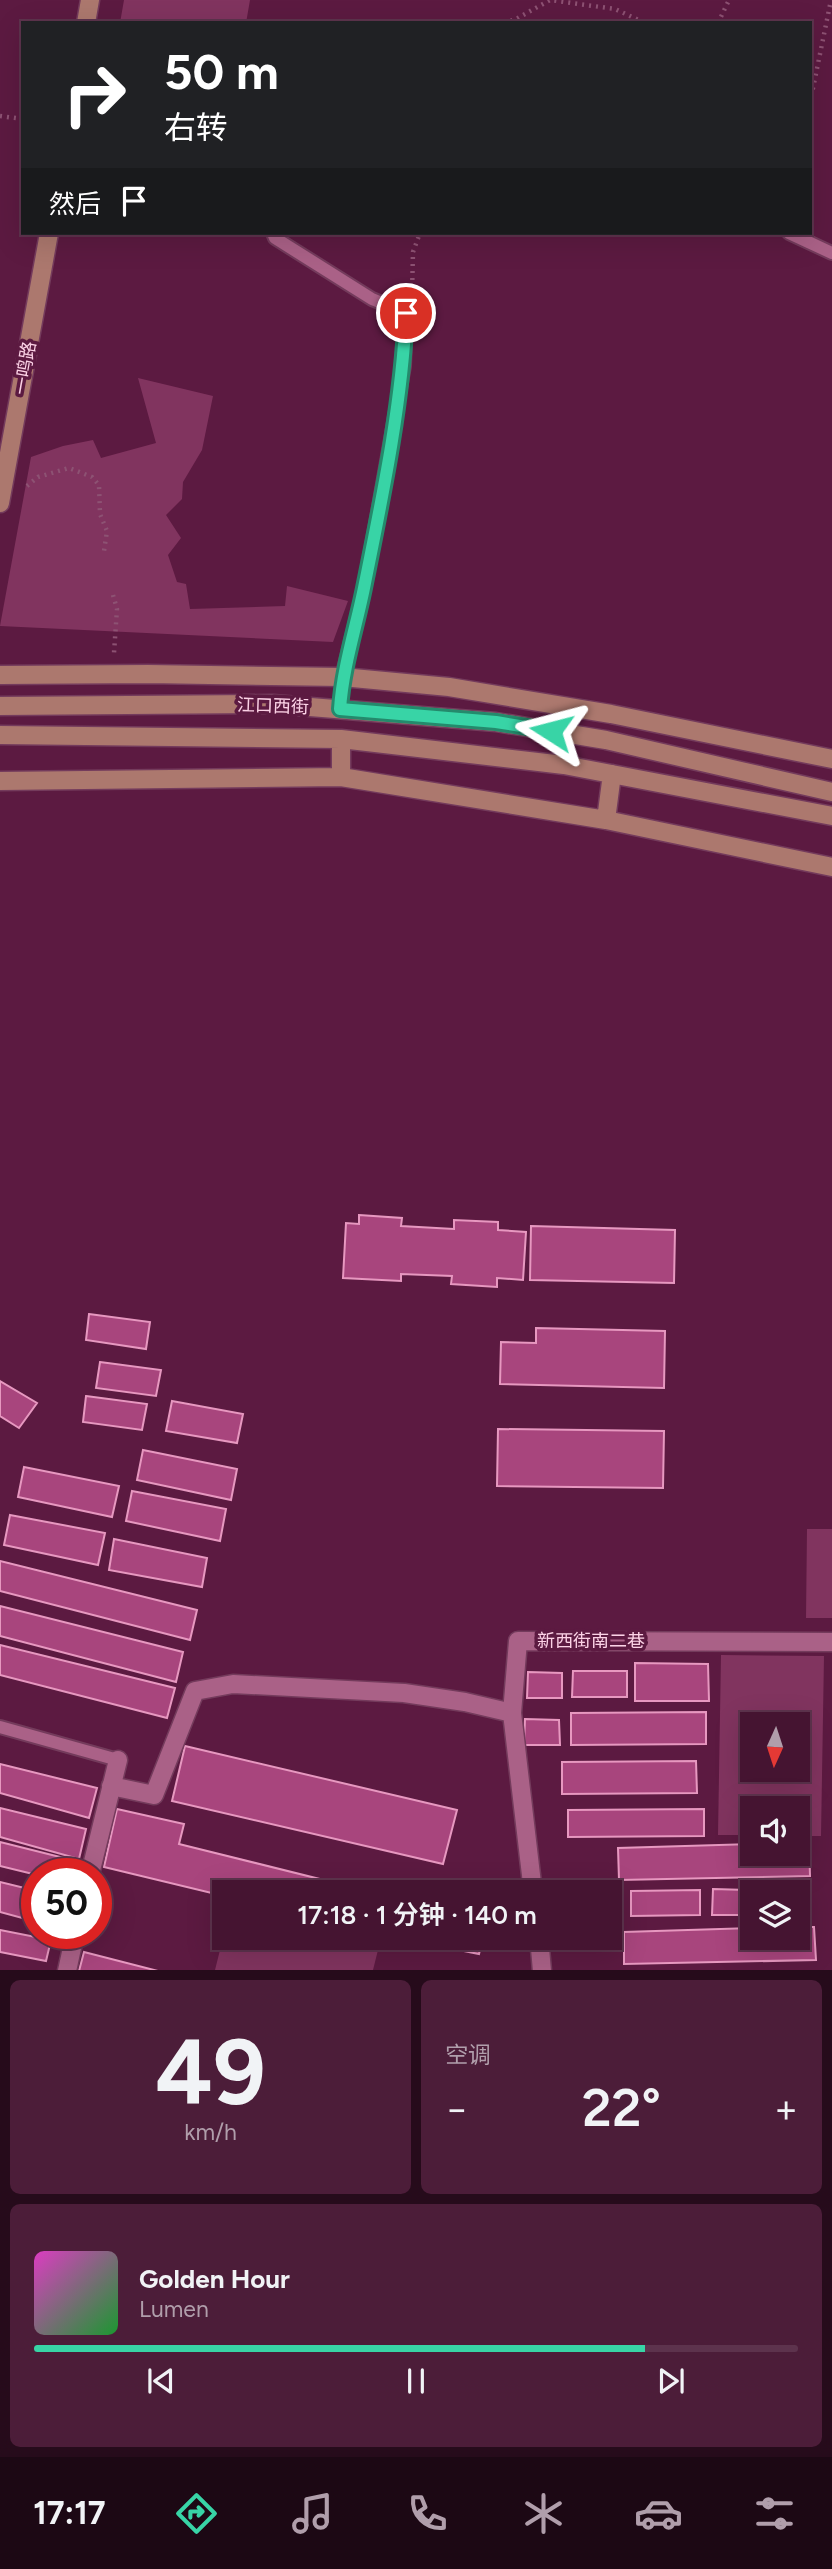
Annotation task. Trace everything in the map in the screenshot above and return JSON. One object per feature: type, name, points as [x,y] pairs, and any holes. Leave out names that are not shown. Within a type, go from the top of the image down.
[{"type":"street","points":[[86,21],[90,0]]},
{"type":"street","name":"一鸣路","points":[[0,503],[5,448],[49,235]]},
{"type":"street","points":[[0,675],[342,677],[449,687],[611,714],[832,759]]},
{"type":"street","points":[[340,709],[342,677]]},
{"type":"street","name":"江口西街","points":[[0,706],[273,704],[496,722],[606,740],[832,792]]},
{"type":"street","points":[[606,740],[611,714]]},
{"type":"street","name":"江口西街","points":[[0,735],[341,739],[564,765],[832,816]]},
{"type":"street","points":[[341,739],[341,777]]},
{"type":"street","points":[[606,820],[612,775]]},
{"type":"street","points":[[0,781],[341,777],[606,820],[832,867]]},
{"type":"street","name":"新西街南二巷","points":[[532,1880],[512,1713],[518,1641],[832,1642]]},
{"type":"street","points":[[111,1786],[154,1795],[195,1691],[233,1684],[404,1693],[512,1713]]},
{"type":"street","points":[[94,1858],[118,1760]]},
{"type":"street","points":[[66,1970],[71,1949]]},
{"type":"street","points":[[540,1950],[542,1970]]},
{"type":"lane","points":[[274,235],[372,299],[406,313],[404,366],[365,585],[342,677]]},
{"type":"lane","points":[[793,235],[832,253]]},
{"type":"lane","points":[[0,1727],[118,1760]]},
{"type":"path","points":[[510,21],[550,0],[615,9],[641,21]]},
{"type":"path","points":[[719,21],[729,0]]},
{"type":"path","points":[[812,93],[831,0]]},
{"type":"path","points":[[0,116],[21,119]]},
{"type":"path","points":[[406,313],[411,309],[412,252],[419,235]]},
{"type":"path","points":[[24,489],[38,477],[69,468],[92,477],[99,485],[100,514],[107,531],[104,551]]},
{"type":"path","points":[[113,595],[117,609],[113,674]]},
{"type":"shaded area","points":[[124,0],[250,0],[246,21],[120,21]]},
{"type":"shaded area","points":[[138,378],[213,396],[202,450],[183,482],[182,499],[166,515],[181,538],[168,555],[177,582],[186,584],[190,609],[285,606],[287,586],[348,601],[333,642],[0,626],[31,457],[63,446],[93,440],[101,458],[156,443]]},
{"type":"shaded area","points":[[807,1529],[832,1529],[832,1618],[806,1618]]},
{"type":"shaded area","points":[[721,1655],[824,1656],[821,1836],[810,1836],[810,1796],[740,1796],[740,1835],[718,1835]]},
{"type":"shaded area","points":[[220,1950],[378,1950],[373,1970],[215,1970]]},
{"type":"building","points":[[359,1215],[402,1218],[401,1226],[454,1229],[454,1220],[498,1222],[498,1230],[526,1232],[523,1280],[497,1278],[497,1287],[451,1284],[452,1276],[401,1274],[401,1281],[343,1278],[346,1223],[359,1224]]},
{"type":"building","points":[[531,1226],[675,1230],[674,1283],[530,1280]]},
{"type":"building","points":[[89,1314],[150,1322],[146,1349],[86,1340]]},
{"type":"building","points":[[536,1328],[665,1331],[664,1388],[500,1384],[501,1342],[536,1343]]},
{"type":"building","points":[[100,1362],[161,1370],[156,1396],[96,1388]]},
{"type":"building","points":[[0,1381],[37,1403],[19,1428],[0,1416]]},
{"type":"building","points":[[86,1396],[147,1404],[142,1430],[83,1422]]},
{"type":"building","points":[[172,1401],[243,1414],[237,1443],[166,1431]]},
{"type":"building","points":[[498,1429],[664,1431],[663,1488],[497,1486]]},
{"type":"building","points":[[143,1450],[237,1469],[231,1500],[137,1480]]},
{"type":"building","points":[[24,1467],[119,1486],[112,1517],[18,1497]]},
{"type":"building","points":[[132,1491],[226,1509],[220,1541],[126,1521]]},
{"type":"building","points":[[10,1515],[105,1533],[98,1565],[4,1545]]},
{"type":"building","points":[[114,1539],[207,1558],[202,1587],[109,1570]]},
{"type":"building","points":[[0,1561],[197,1610],[190,1640],[0,1591]]},
{"type":"building","points":[[0,1606],[183,1652],[176,1682],[0,1636]]},
{"type":"building","points":[[0,1645],[175,1688],[167,1718],[0,1675]]},
{"type":"building","points":[[635,1663],[708,1664],[709,1701],[635,1701]]},
{"type":"building","points":[[573,1671],[627,1671],[627,1697],[572,1697]]},
{"type":"building","points":[[528,1672],[562,1673],[562,1698],[527,1698]]},
{"type":"building","points":[[706,1712],[706,1744],[571,1745],[571,1713]]},
{"type":"building","points":[[525,1719],[559,1720],[560,1745],[524,1745]]},
{"type":"building","points":[[185,1746],[457,1810],[443,1864],[172,1801]]},
{"type":"building","points":[[696,1761],[697,1793],[562,1794],[562,1762]]},
{"type":"building","points":[[0,1764],[97,1788],[89,1818],[0,1793]]},
{"type":"building","points":[[0,1808],[86,1829],[79,1858],[0,1837]]},
{"type":"building","points":[[117,1809],[184,1824],[179,1844],[324,1880],[212,1880],[212,1893],[112,1869],[112,1858],[106,1858]]},
{"type":"building","points":[[704,1809],[704,1836],[568,1837],[568,1810]]},
{"type":"building","points":[[0,1842],[64,1858],[21,1858],[21,1871],[0,1866]]},
{"type":"building","points":[[740,1844],[740,1866],[810,1866],[810,1876],[619,1880],[618,1848]]},
{"type":"building","points":[[0,1882],[21,1887],[21,1918],[0,1912]]},
{"type":"building","points":[[713,1889],[740,1890],[740,1915],[712,1915]]},
{"type":"building","points":[[700,1890],[700,1915],[631,1916],[631,1891]]},
{"type":"building","points":[[810,1927],[814,1927],[816,1960],[624,1964],[624,1932],[740,1928],[740,1950],[810,1950]]},
{"type":"building","points":[[0,1930],[21,1934],[21,1949],[49,1949],[46,1961],[0,1952]]},
{"type":"building","points":[[459,1950],[480,1950],[479,1954]]},
{"type":"building","points":[[84,1952],[154,1970],[79,1970]]},
{"type":"route","points":[[406,313],[404,366],[365,585],[342,677],[340,709],[496,722],[551,731]]}]
